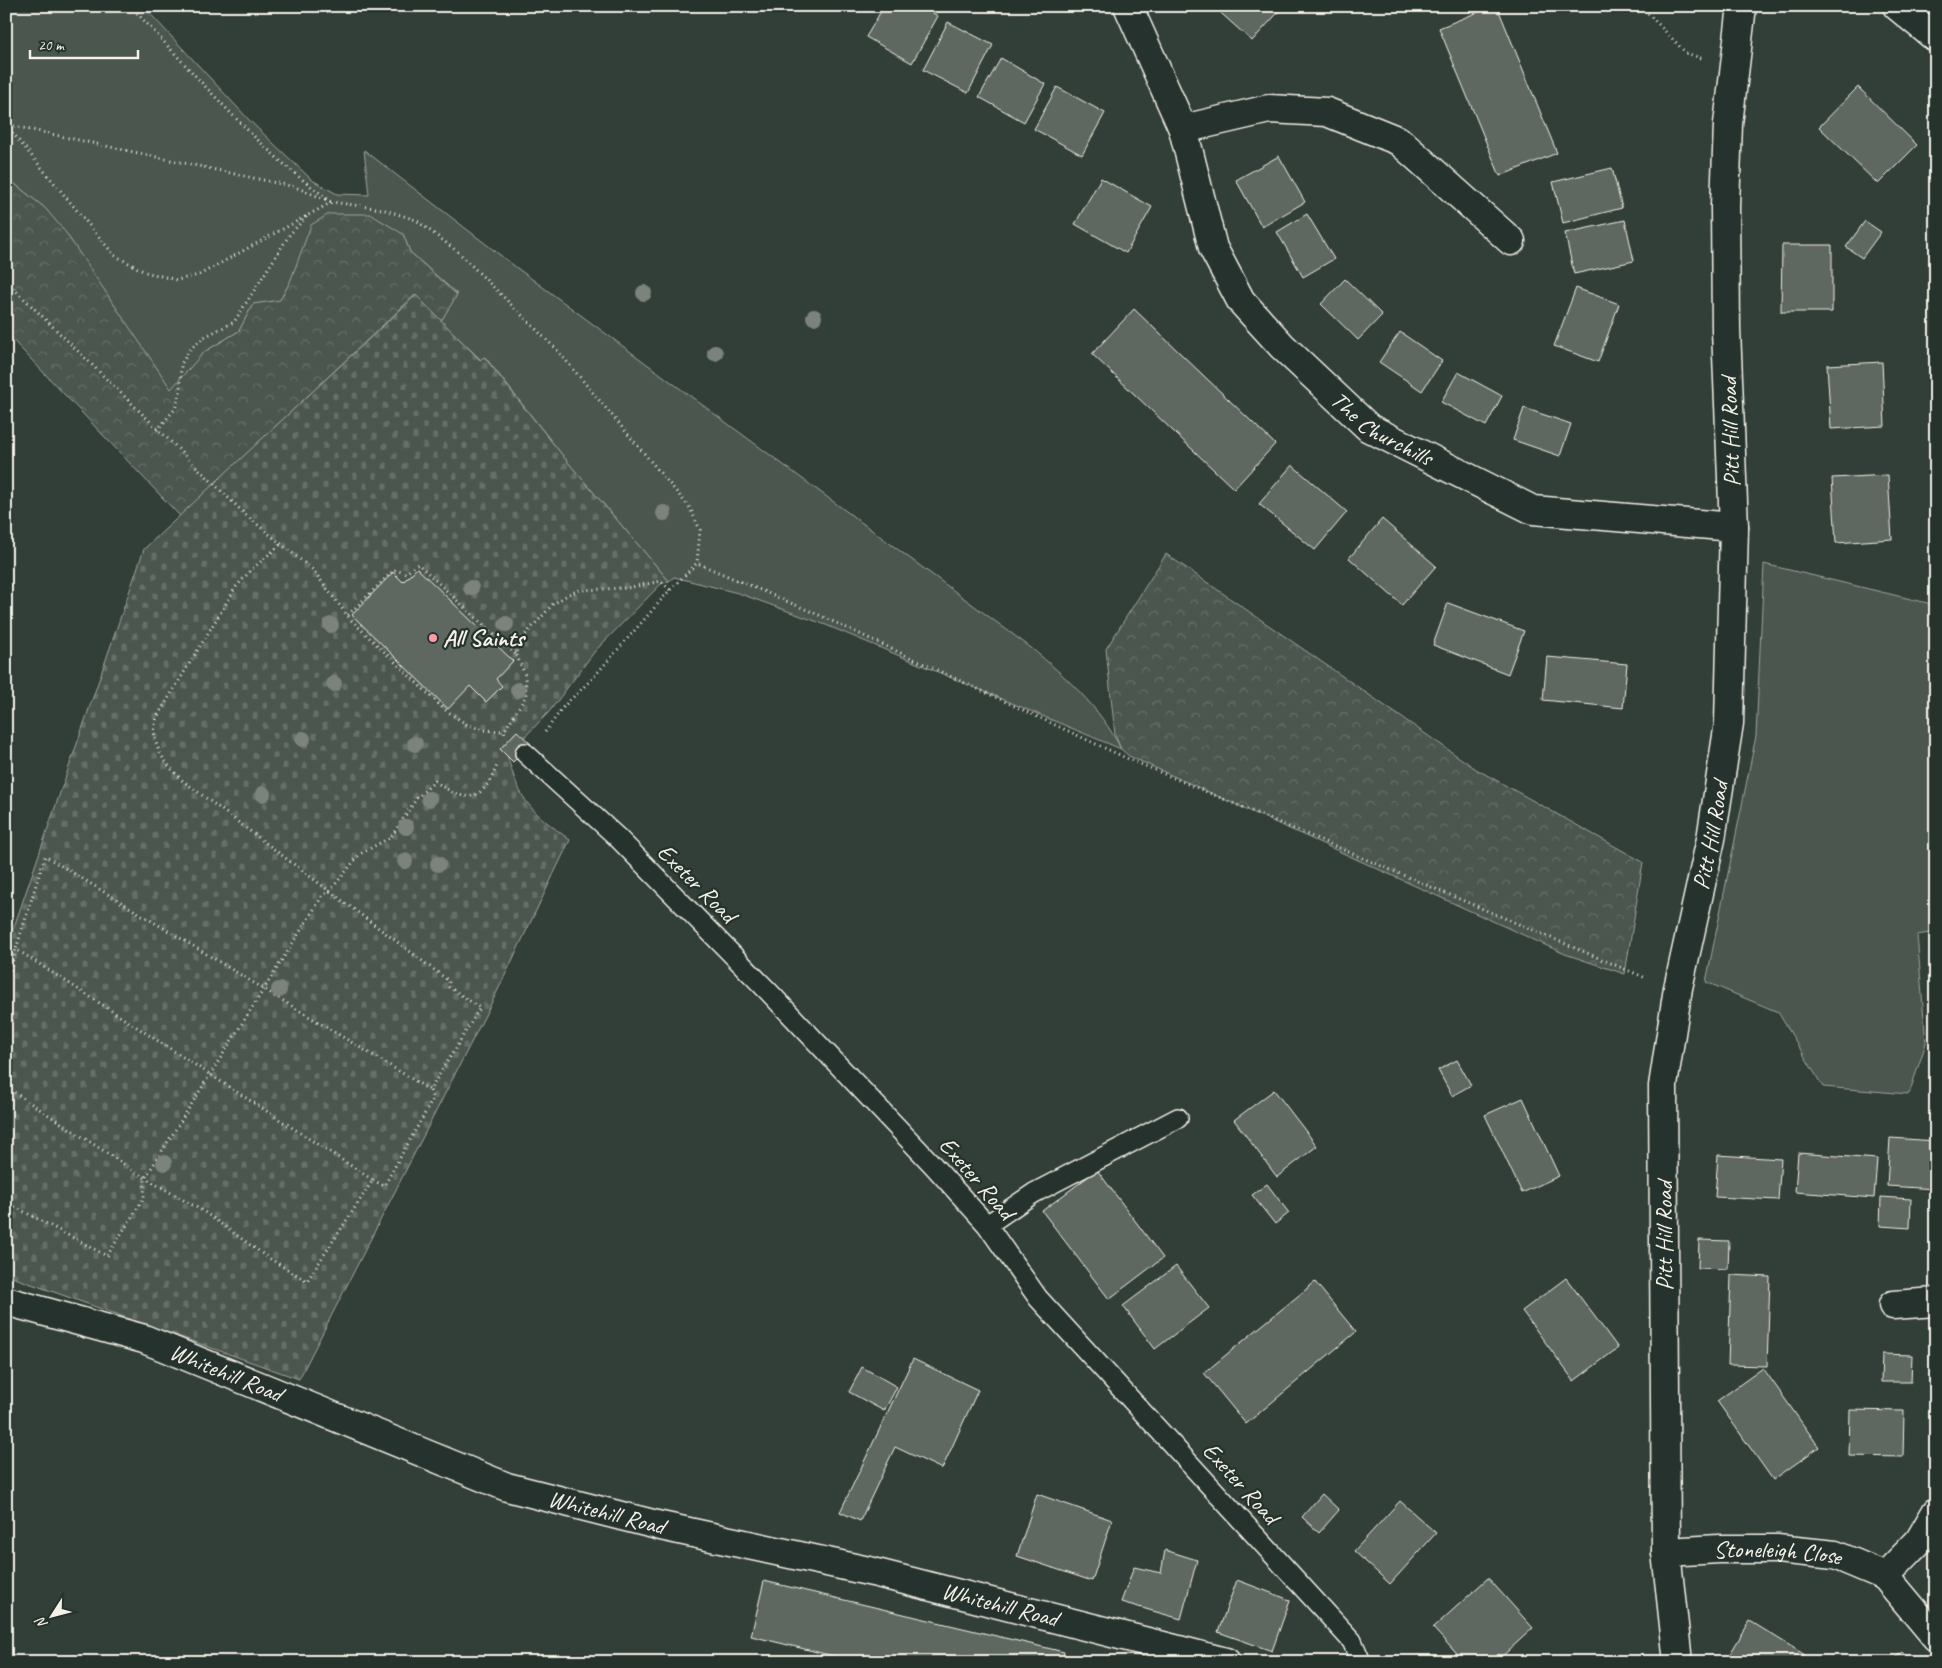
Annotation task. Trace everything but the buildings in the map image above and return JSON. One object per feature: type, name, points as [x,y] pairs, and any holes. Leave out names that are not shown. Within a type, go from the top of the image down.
[{"type":"street","name":"The Churchills","points":[[1128,6],[1184,129],[1213,248],[1241,301],[1282,346],[1370,428],[1533,510],[1734,527]]},
{"type":"street","name":"Pitt Hill Road","points":[[1678,1662],[1666,1552],[1663,1086],[1678,988],[1711,839],[1729,724],[1734,527],[1726,330],[1725,206],[1733,68],[1742,6]]},
{"type":"street","points":[[1897,6],[1936,38]]},
{"type":"street","points":[[1184,129],[1269,109],[1327,112],[1399,141],[1512,240]]},
{"type":"street","name":"Whitehill Road","points":[[6,1301],[144,1339],[507,1487],[661,1526],[873,1572],[1226,1662]]},
{"type":"street","points":[[1893,1305],[1936,1302]]},
{"type":"street","points":[[1885,1576],[1919,1541],[1936,1512]]},
{"type":"street","name":"Stoneleigh Close","points":[[1666,1552],[1719,1549],[1777,1549],[1835,1555],[1885,1576],[1936,1637]]},
{"type":"lane","name":"Exeter Road","points":[[525,753],[617,837],[768,990],[931,1163],[987,1225],[1038,1298],[1352,1641],[1362,1662]]},
{"type":"lane","points":[[987,1225],[1034,1194],[1178,1118]]},
{"type":"path","points":[[130,6],[249,129],[304,182],[332,202]]},
{"type":"path","points":[[1640,6],[1686,53],[1733,68]]},
{"type":"path","points":[[7,124],[114,255],[146,272],[177,280],[199,275],[332,202]]},
{"type":"path","points":[[6,281],[247,516],[313,570],[348,615],[444,710],[466,724],[483,730],[502,731],[525,753],[670,590],[697,563],[700,530],[690,508],[557,350],[458,252],[416,220],[382,209],[332,202],[295,187],[7,124]]},
{"type":"path","points":[[157,430],[175,409],[180,392],[181,364],[191,348],[206,336],[234,322],[290,234],[310,213]]},
{"type":"path","points":[[281,544],[251,570],[236,587],[157,717],[153,730],[156,747],[168,767],[182,780],[449,981],[449,986],[480,1008],[430,1090]]},
{"type":"path","points":[[697,563],[819,615],[1124,758],[1471,906],[1658,983],[1678,988]]},
{"type":"path","points":[[348,615],[391,571],[406,573],[418,564],[516,654],[525,675],[526,696],[502,731],[503,741]]},
{"type":"path","points":[[516,654],[518,644],[553,604],[568,594],[597,588],[642,586],[661,581],[670,590]]},
{"type":"path","points":[[506,646],[518,644]]},
{"type":"path","points":[[6,1202],[107,1256],[144,1198],[145,1178],[323,895],[329,892],[360,854],[391,837],[417,798],[435,780],[451,793],[461,797],[474,796],[491,782],[499,760]]},
{"type":"path","points":[[6,984],[16,949],[45,856],[430,1090],[433,1099],[384,1186],[16,949]]},
{"type":"path","points":[[6,1087],[145,1178],[203,1211],[267,1257],[308,1280],[373,1180]]},
{"type":"green space","points":[[6,6],[143,6],[251,122],[312,180],[337,194],[369,195],[364,150],[517,268],[1030,647],[1069,681],[1092,706],[1113,734],[1121,749],[826,625],[738,593],[674,577],[669,581],[571,466],[485,357],[481,360],[441,321],[457,294],[410,252],[403,234],[290,282],[280,301],[253,304],[239,331],[204,352],[171,390],[45,208],[6,177]]},
{"type":"green space","points":[[6,177],[45,208],[66,233],[171,389],[204,352],[239,331],[253,304],[280,300],[290,282],[311,225],[329,214],[370,214],[403,234],[410,252],[457,295],[441,321],[415,295],[180,516],[6,333]]},
{"type":"green space","points":[[416,295],[480,360],[484,357],[571,466],[669,581],[661,584],[595,651],[549,712],[507,755],[517,785],[529,805],[545,821],[570,840],[496,994],[299,1379],[6,1275],[6,950],[144,549]]},
{"type":"green space","points":[[1166,554],[1476,769],[1643,862],[1625,974],[1565,954],[1129,756],[1121,749],[1115,735],[1106,649]]},
{"type":"green space","points":[[1764,564],[1936,605],[1936,932],[1917,935],[1926,1043],[1909,1094],[1823,1087],[1778,1012],[1706,982],[1756,736]]},
{"type":"place","name":"All Saints","points":[[433,638]]}]
